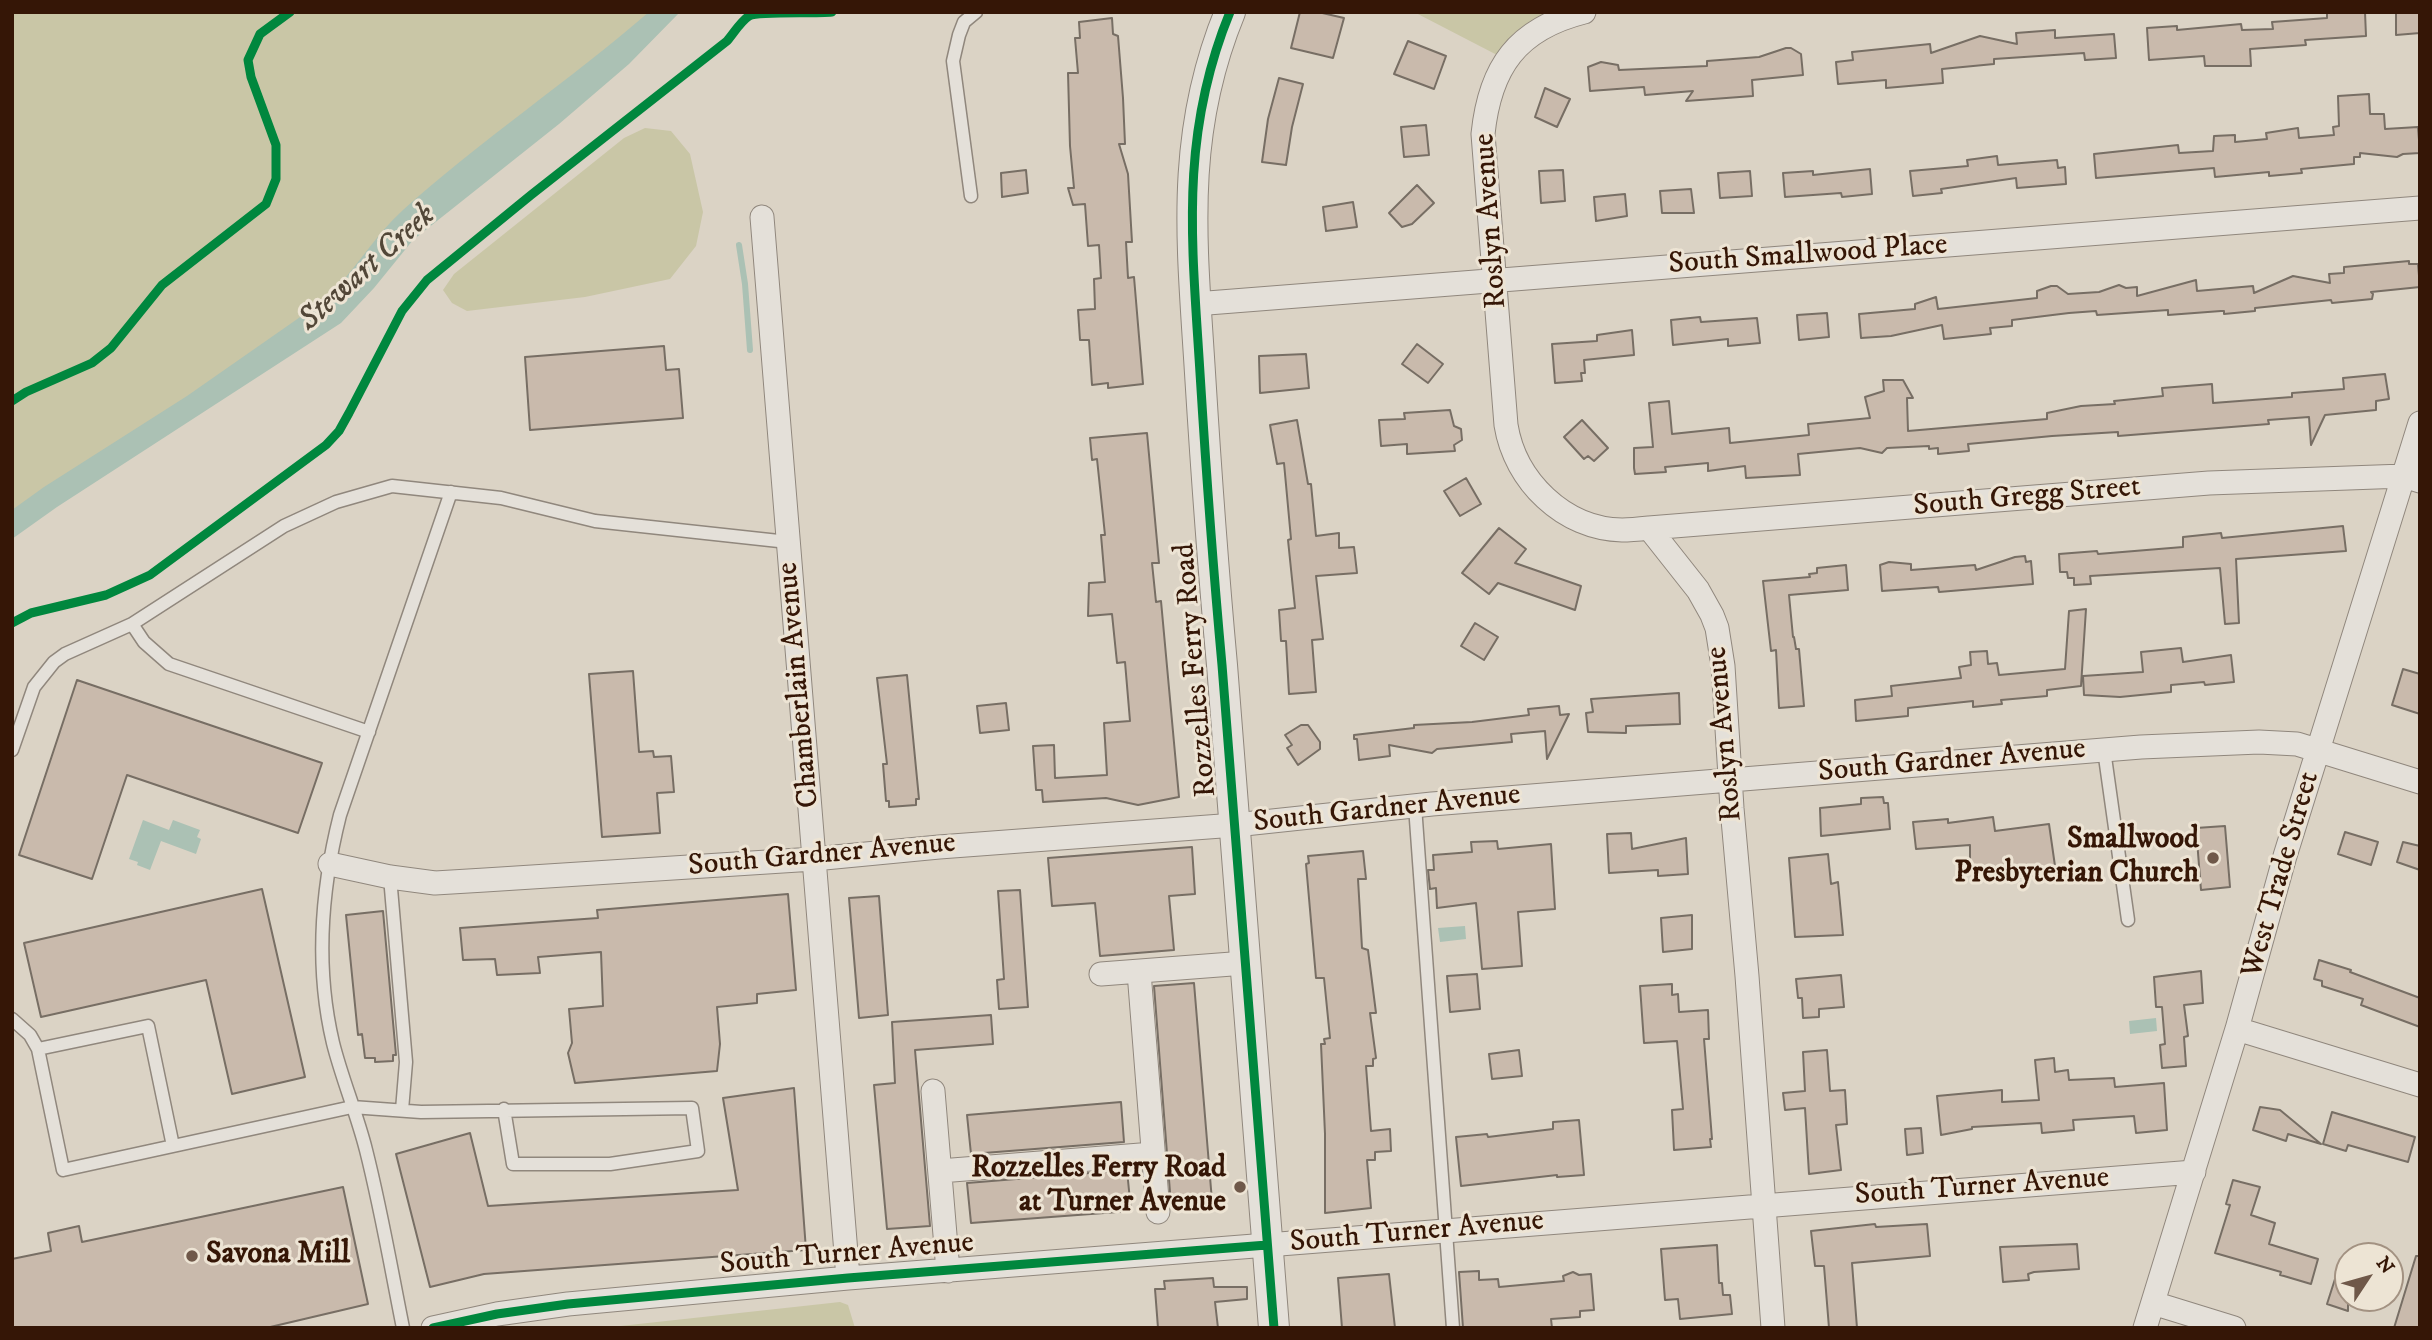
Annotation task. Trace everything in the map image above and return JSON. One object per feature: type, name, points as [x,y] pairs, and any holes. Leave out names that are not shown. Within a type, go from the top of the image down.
[{"type":"street","name":"Rozzelles Ferry Road","points":[[1230,12],[1209,73],[1197,127],[1191,207],[1208,501],[1274,1328]]},
{"type":"street","name":"Roslyn Avenue","points":[[1584,12],[1562,18],[1540,29],[1525,41],[1506,61],[1495,79],[1486,106],[1483,134],[1508,438],[1517,462],[1531,484],[1552,503],[1601,527],[1622,530],[1649,528],[1698,590],[1717,628],[1723,666],[1773,1328]]},
{"type":"street","name":"South Smallwood Place","points":[[1195,304],[2420,208]]},
{"type":"street","name":"Chamberlain Avenue","points":[[762,217],[848,1278]]},
{"type":"street","name":"West Trade Street","points":[[2145,1328],[2237,1029],[2285,856],[2412,479],[2420,423]]},
{"type":"street","name":"South Gregg Street","points":[[1649,528],[2209,483],[2412,479]]},
{"type":"street","name":"South Gardner Avenue","points":[[330,864],[390,877],[435,883],[814,859],[1235,825],[1415,806],[1730,780],[2104,750],[2259,742],[2297,744],[2420,782]]},
{"type":"street","points":[[1101,974],[1245,963]]},
{"type":"street","points":[[1139,972],[1158,1212]]},
{"type":"street","points":[[2237,1029],[2420,1085]]},
{"type":"street","points":[[933,1091],[948,1271]]},
{"type":"street","points":[[940,1171],[1153,1154]]},
{"type":"street","name":"South Turner Avenue","points":[[433,1328],[544,1306],[848,1278],[2193,1172]]},
{"type":"street","points":[[2153,1303],[2234,1328]]},
{"type":"lane","points":[[971,196],[953,61],[964,22],[975,12]]},
{"type":"lane","points":[[12,750],[34,687],[54,662],[132,624],[284,526],[336,502],[392,486],[502,498],[595,521],[788,542]]},
{"type":"lane","points":[[403,1328],[376,1187],[333,1042],[323,985],[321,951],[330,864],[340,815],[451,492]]},
{"type":"lane","points":[[132,624],[144,642],[169,664],[369,732]]},
{"type":"lane","points":[[2104,750],[2128,920]]},
{"type":"lane","points":[[1415,806],[1453,1328]]},
{"type":"lane","points":[[390,877],[406,1062],[402,1110]]},
{"type":"lane","points":[[12,1019],[30,1035],[38,1049],[63,1170],[352,1107],[421,1112],[504,1109],[692,1108],[698,1151],[610,1164],[513,1164],[504,1109]]},
{"type":"lane","points":[[38,1049],[148,1026],[173,1146]]},
{"type":"shaded area","points":[[12,12],[669,12],[338,305],[12,523]]},
{"type":"shaded area","points":[[1414,12],[1558,12],[1499,56]]},
{"type":"shaded area","points":[[645,128],[671,131],[690,154],[703,212],[696,246],[670,279],[585,297],[467,311],[452,303],[443,290],[454,274],[624,138]]},
{"type":"shaded area","points":[[840,1302],[848,1305],[855,1328],[602,1328]]},
{"type":"water","name":"Stewart Creek","points":[[649,12],[680,12],[629,64],[559,124],[413,240],[341,323],[12,539],[12,510],[187,396],[326,299],[403,210],[463,159]]},
{"type":"water","points":[[143,820],[169,830],[173,820],[200,830],[197,837],[201,839],[196,854],[161,841],[150,870],[137,865],[138,862],[129,859]]},
{"type":"water","points":[[1465,926],[1466,939],[1440,942],[1438,928]]},
{"type":"water","points":[[2156,1018],[2157,1031],[2130,1034],[2129,1021]]},
{"type":"building","points":[[1300,12],[1318,12],[1344,18],[1333,58],[1291,48]]},
{"type":"building","points":[[2327,12],[2365,12],[2366,36],[2305,40],[2306,45],[2250,49],[2251,66],[2205,66],[2204,56],[2149,60],[2147,28],[2177,26],[2177,30],[2241,24],[2242,30],[2273,29],[2272,22],[2327,18]]},
{"type":"building","points":[[2396,12],[2420,12],[2420,33],[2396,35]]},
{"type":"building","points":[[1112,18],[1113,34],[1118,36],[1123,98],[1125,144],[1119,144],[1128,174],[1132,242],[1126,242],[1128,278],[1134,277],[1143,384],[1108,388],[1108,383],[1092,385],[1089,340],[1080,340],[1078,310],[1095,309],[1094,279],[1101,278],[1099,245],[1088,246],[1085,204],[1073,205],[1068,188],[1074,188],[1068,73],[1078,73],[1075,38],[1080,38],[1079,22]]},
{"type":"building","points":[[2055,30],[2055,38],[2114,34],[2116,58],[2085,60],[2084,53],[1994,59],[1994,64],[1942,69],[1943,83],[1886,88],[1886,80],[1838,84],[1836,62],[1853,60],[1852,52],[1930,44],[1931,53],[1980,36],[2017,44],[2016,33]]},
{"type":"building","points":[[1408,41],[1446,56],[1434,89],[1394,74]]},
{"type":"building","points":[[1786,48],[1801,54],[1803,75],[1752,80],[1753,96],[1686,101],[1693,91],[1645,95],[1644,87],[1590,91],[1588,67],[1601,62],[1618,65],[1619,70],[1707,66],[1707,61],[1759,57]]},
{"type":"building","points":[[1279,78],[1303,84],[1286,165],[1262,162],[1268,119]]},
{"type":"building","points":[[1545,88],[1570,99],[1557,127],[1535,117]]},
{"type":"building","points":[[2369,94],[2370,114],[2384,114],[2385,129],[2418,127],[2420,153],[2397,157],[2360,153],[2360,157],[2354,157],[2354,164],[2301,169],[2302,173],[2269,176],[2269,172],[2215,177],[2214,168],[2096,178],[2094,154],[2178,145],[2179,153],[2213,151],[2214,136],[2235,135],[2235,142],[2267,139],[2266,133],[2298,128],[2299,138],[2334,135],[2333,127],[2339,126],[2338,96]]},
{"type":"building","points":[[1426,125],[1429,155],[1404,157],[1401,127]]},
{"type":"building","points":[[1997,156],[1998,165],[2057,160],[2058,168],[2065,167],[2066,184],[2017,188],[2016,178],[1913,196],[1910,171],[1968,166],[1967,160]]},
{"type":"building","points":[[1870,169],[1872,194],[1785,197],[1783,173],[1813,171],[1813,175]]},
{"type":"building","points":[[1026,170],[1028,193],[1002,197],[1001,173]]},
{"type":"building","points":[[1563,170],[1565,201],[1541,203],[1539,171]]},
{"type":"building","points":[[1750,171],[1752,196],[1720,198],[1718,173]]},
{"type":"building","points":[[1417,185],[1434,203],[1412,224],[1402,227],[1389,213]]},
{"type":"building","points":[[1691,189],[1694,213],[1662,213],[1660,191]]},
{"type":"building","points":[[1625,194],[1627,216],[1596,221],[1594,197]]},
{"type":"building","points":[[1353,202],[1357,227],[1326,231],[1323,207]]},
{"type":"building","points":[[2409,261],[2409,264],[2418,264],[2420,287],[2371,292],[2372,299],[2332,303],[2331,300],[2224,314],[2224,311],[2221,311],[2168,315],[2168,310],[2097,315],[2096,311],[2069,313],[2012,320],[2012,326],[1990,328],[1991,334],[1944,339],[1942,325],[1891,336],[1861,338],[1859,314],[1915,309],[1915,304],[1936,297],[1938,309],[2037,298],[2037,291],[2051,286],[2057,286],[2068,294],[2099,292],[2119,285],[2126,288],[2137,287],[2137,296],[2196,280],[2197,291],[2253,286],[2254,293],[2293,276],[2330,283],[2329,274],[2344,273],[2344,267]]},
{"type":"building","points":[[1827,313],[1829,337],[1799,340],[1797,315]]},
{"type":"building","points":[[1700,317],[1701,322],[1757,318],[1760,343],[1728,346],[1728,339],[1673,345],[1671,320]]},
{"type":"building","points":[[1632,330],[1634,355],[1584,360],[1585,373],[1581,373],[1582,381],[1555,383],[1552,344],[1597,341],[1597,335]]},
{"type":"building","points":[[1417,344],[1443,364],[1428,383],[1402,364]]},
{"type":"building","points":[[664,346],[666,370],[679,369],[683,418],[530,430],[525,357]]},
{"type":"building","points":[[1306,354],[1309,388],[1260,393],[1259,356]]},
{"type":"building","points":[[2385,374],[2389,399],[2376,401],[2376,410],[2325,415],[2311,445],[2309,417],[2268,420],[2269,424],[2118,436],[2118,432],[1968,444],[1969,451],[1938,454],[1938,448],[1929,449],[1929,446],[1887,448],[1882,453],[1860,448],[1798,454],[1800,475],[1746,478],[1745,466],[1708,471],[1708,463],[1665,467],[1666,472],[1635,474],[1634,468],[1634,448],[1653,447],[1649,403],[1669,401],[1672,434],[1729,428],[1730,443],[1809,435],[1808,424],[1870,418],[1865,397],[1884,391],[1883,380],[1903,380],[1913,398],[1907,398],[1908,431],[2047,419],[2047,413],[2081,406],[2115,404],[2114,401],[2163,396],[2162,388],[2212,384],[2213,403],[2292,397],[2292,393],[2344,389],[2343,378]]},
{"type":"building","points":[[1450,410],[1454,426],[1461,429],[1462,440],[1454,445],[1455,451],[1407,454],[1407,444],[1381,446],[1379,420],[1405,419],[1404,413]]},
{"type":"building","points":[[1297,420],[1308,484],[1311,484],[1316,536],[1339,533],[1339,548],[1354,547],[1357,573],[1316,576],[1323,639],[1312,640],[1316,692],[1289,694],[1286,641],[1281,641],[1279,610],[1295,608],[1288,540],[1291,539],[1284,463],[1277,464],[1270,425]]},
{"type":"building","points":[[1582,420],[1608,448],[1594,461],[1588,456],[1584,459],[1564,437]]},
{"type":"building","points":[[1147,433],[1159,563],[1152,563],[1156,602],[1161,601],[1179,797],[1138,805],[1106,798],[1043,802],[1042,790],[1036,790],[1033,746],[1054,745],[1055,778],[1107,775],[1104,723],[1130,721],[1125,662],[1117,663],[1112,614],[1088,616],[1089,583],[1105,582],[1101,535],[1105,535],[1097,459],[1092,460],[1090,438]]},
{"type":"building","points":[[1466,478],[1481,504],[1460,516],[1444,491]]},
{"type":"building","points":[[2343,526],[2346,551],[2236,559],[2239,623],[2225,624],[2220,568],[2090,576],[2091,584],[2074,585],[2074,578],[2068,578],[2067,572],[2060,572],[2059,554],[2097,551],[2098,554],[2183,547],[2183,537],[2221,533],[2222,538]]},
{"type":"building","points":[[1499,528],[1526,549],[1515,563],[1581,586],[1575,610],[1498,583],[1489,594],[1462,573]]},
{"type":"building","points":[[2025,556],[2026,562],[2031,561],[2033,584],[1939,592],[1938,587],[1882,591],[1880,565],[1889,562],[1911,564],[1911,570],[1975,565],[1976,570]]},
{"type":"building","points":[[1846,565],[1848,590],[1789,595],[1793,637],[1796,649],[1799,649],[1804,706],[1779,708],[1776,650],[1771,651],[1763,581],[1810,577],[1809,574],[1817,573],[1817,568]]},
{"type":"building","points":[[2086,609],[2081,686],[2047,690],[2047,696],[2001,700],[2002,704],[1973,707],[1973,701],[1908,708],[1908,716],[1856,721],[1855,700],[1892,696],[1891,686],[1961,678],[1959,667],[1971,665],[1970,652],[1987,651],[1988,664],[1997,663],[1999,675],[2065,669],[2069,611]]},
{"type":"building","points":[[1475,623],[1498,637],[1484,660],[1461,646]]},
{"type":"building","points":[[2181,648],[2183,662],[2231,655],[2234,682],[2171,685],[2171,692],[2120,697],[2084,695],[2083,676],[2143,672],[2141,652]]},
{"type":"building","points":[[2403,669],[2420,674],[2420,714],[2392,705]]},
{"type":"building","points":[[633,671],[639,752],[653,751],[654,757],[671,756],[674,792],[657,793],[660,833],[602,837],[589,674]]},
{"type":"building","points":[[907,675],[919,799],[916,799],[916,805],[889,807],[889,801],[886,801],[883,764],[887,764],[877,678]]},
{"type":"building","points":[[77,680],[322,763],[298,833],[127,775],[92,879],[19,855]]},
{"type":"building","points":[[1679,693],[1680,724],[1626,726],[1626,733],[1588,732],[1586,713],[1593,712],[1591,699]]},
{"type":"building","points":[[1006,703],[1009,730],[980,733],[977,706]]},
{"type":"building","points":[[1559,706],[1560,715],[1569,714],[1547,759],[1545,731],[1511,734],[1512,742],[1437,749],[1432,753],[1389,745],[1390,756],[1359,760],[1357,739],[1354,739],[1354,735],[1414,728],[1414,725],[1529,715],[1528,709]]},
{"type":"building","points":[[1301,725],[1308,725],[1320,742],[1320,749],[1298,765],[1287,748],[1292,745],[1285,735]]},
{"type":"building","points":[[1883,797],[1884,803],[1888,803],[1890,829],[1821,836],[1820,808],[1861,804],[1861,798]]},
{"type":"building","points":[[1993,817],[1995,831],[2049,824],[2056,873],[1987,882],[1985,866],[1970,867],[1970,845],[1916,849],[1913,822],[1948,819],[1948,823]]},
{"type":"building","name":"Smallwood Presbyterian Church","points":[[2225,826],[2230,887],[2201,890],[2196,828]]},
{"type":"building","points":[[2345,832],[2378,842],[2371,865],[2338,854]]},
{"type":"building","points":[[1631,833],[1632,849],[1686,838],[1688,874],[1658,876],[1658,870],[1609,873],[1607,834]]},
{"type":"building","points":[[1497,841],[1498,849],[1551,844],[1555,909],[1518,912],[1522,966],[1482,969],[1476,903],[1437,908],[1436,888],[1430,889],[1428,870],[1434,870],[1433,855],[1472,852],[1471,842]]},
{"type":"building","points":[[2403,842],[2420,846],[2420,870],[2397,862]]},
{"type":"building","points":[[1192,847],[1195,894],[1169,896],[1174,950],[1100,956],[1095,903],[1052,906],[1048,858]]},
{"type":"building","points":[[1363,851],[1366,879],[1358,879],[1362,948],[1368,950],[1376,1013],[1370,1013],[1376,1058],[1373,1059],[1373,1066],[1366,1066],[1371,1131],[1390,1129],[1391,1151],[1375,1152],[1375,1160],[1367,1160],[1371,1208],[1325,1213],[1321,1044],[1325,1044],[1324,1039],[1330,1038],[1324,978],[1316,978],[1306,864],[1309,863],[1308,856]]},
{"type":"building","points":[[1828,854],[1831,884],[1838,882],[1843,935],[1795,937],[1789,858]]},
{"type":"building","points":[[262,889],[305,1077],[232,1094],[206,980],[41,1017],[24,943]]},
{"type":"building","points":[[1020,890],[1028,1007],[999,1009],[997,980],[1004,979],[998,891]]},
{"type":"building","points":[[788,894],[796,990],[757,994],[757,1003],[717,1007],[720,1044],[717,1071],[575,1083],[568,1053],[572,1043],[569,1009],[603,1006],[601,952],[538,957],[540,973],[497,975],[495,959],[463,960],[460,928],[598,918],[597,910]]},
{"type":"building","points":[[879,896],[888,1015],[859,1018],[849,898]]},
{"type":"building","points":[[383,911],[396,1055],[393,1055],[393,1061],[375,1062],[375,1058],[365,1058],[362,1034],[358,1035],[346,915]]},
{"type":"building","points":[[1692,915],[1692,949],[1663,952],[1661,918]]},
{"type":"building","points":[[2319,960],[2420,998],[2420,1027],[2361,1005],[2363,999],[2322,986],[2322,981],[2314,979]]},
{"type":"building","points":[[2201,971],[2203,1003],[2184,1005],[2188,1036],[2184,1037],[2186,1066],[2162,1068],[2160,1045],[2165,1044],[2162,1007],[2156,1007],[2154,977]]},
{"type":"building","points":[[1477,974],[1480,1009],[1450,1012],[1447,976]]},
{"type":"building","points":[[1841,975],[1844,1007],[1819,1009],[1819,1017],[1803,1018],[1802,998],[1798,998],[1796,979]]},
{"type":"building","points":[[1194,983],[1212,1201],[1171,1205],[1154,986]]},
{"type":"building","points":[[1672,984],[1672,995],[1678,994],[1679,1012],[1708,1010],[1709,1039],[1704,1039],[1711,1147],[1674,1150],[1672,1110],[1683,1109],[1677,1041],[1644,1043],[1640,986]]},
{"type":"building","points":[[991,1015],[993,1044],[915,1050],[930,1226],[887,1229],[874,1085],[895,1083],[892,1022]]},
{"type":"building","points":[[1519,1050],[1522,1076],[1492,1079],[1489,1054]]},
{"type":"building","points":[[1827,1050],[1830,1091],[1845,1090],[1847,1124],[1836,1125],[1841,1170],[1809,1174],[1805,1108],[1785,1110],[1783,1093],[1805,1091],[1803,1052]]},
{"type":"building","points":[[2054,1058],[2055,1072],[2068,1070],[2069,1080],[2114,1078],[2115,1087],[2164,1083],[2167,1130],[2136,1133],[2134,1116],[2073,1120],[2074,1130],[2042,1133],[2041,1123],[1972,1127],[1941,1135],[1937,1096],[2002,1090],[2002,1102],[2039,1100],[2035,1060]]},
{"type":"building","points":[[794,1088],[806,1250],[484,1274],[430,1287],[396,1154],[470,1133],[488,1206],[738,1190],[723,1098]]},
{"type":"building","points":[[1121,1102],[1124,1142],[971,1154],[967,1115]]},
{"type":"building","points":[[2260,1107],[2280,1110],[2321,1144],[2288,1134],[2286,1141],[2253,1130]]},
{"type":"building","points":[[2332,1112],[2415,1137],[2408,1162],[2348,1145],[2346,1151],[2323,1144]]},
{"type":"building","points":[[1579,1120],[1584,1175],[1557,1175],[1461,1186],[1456,1137],[1487,1134],[1488,1137],[1553,1129],[1553,1122]]},
{"type":"building","points":[[1921,1128],[1923,1153],[1907,1155],[1905,1129]]},
{"type":"building","points":[[1127,1170],[1131,1211],[971,1223],[967,1183]]},
{"type":"building","points":[[2233,1180],[2260,1187],[2251,1215],[2275,1223],[2269,1244],[2318,1259],[2311,1284],[2280,1275],[2281,1272],[2215,1253],[2230,1205],[2226,1204]]},
{"type":"building","name":"Savona Mill","points":[[343,1187],[368,1304],[266,1328],[12,1328],[12,1259],[51,1251],[48,1233],[79,1226],[82,1242]]},
{"type":"building","points":[[1875,1224],[1876,1227],[1927,1224],[1930,1256],[1852,1263],[1857,1328],[1829,1328],[1824,1266],[1815,1266],[1811,1231]]},
{"type":"building","points":[[2077,1244],[2079,1269],[2034,1272],[2028,1274],[2029,1280],[2003,1282],[2000,1247]]},
{"type":"building","points":[[1717,1245],[1719,1283],[1722,1283],[1723,1295],[1730,1295],[1732,1314],[1680,1319],[1678,1299],[1665,1300],[1661,1249]]},
{"type":"building","points":[[2416,1256],[2420,1256],[2420,1328],[2394,1328],[2399,1312],[2404,1312],[2404,1295]]},
{"type":"building","points":[[1479,1271],[1479,1280],[1498,1279],[1499,1287],[1564,1281],[1563,1276],[1573,1272],[1579,1275],[1591,1274],[1594,1310],[1580,1311],[1580,1317],[1551,1319],[1552,1328],[1463,1328],[1459,1272]]},
{"type":"building","points":[[1389,1274],[1395,1328],[1342,1328],[1338,1278]]},
{"type":"building","points":[[1213,1278],[1214,1287],[1247,1287],[1247,1299],[1215,1302],[1218,1328],[1158,1328],[1155,1289],[1165,1289],[1164,1281]]},
{"type":"building","points":[[2334,1282],[2334,1306],[2327,1304]]},
{"type":"waterway","points":[[739,245],[750,350]]},
{"type":"cycle path","points":[[12,401],[26,392],[92,363],[111,348],[162,285],[266,204],[276,179],[276,145],[251,77],[248,60],[260,34],[290,12]]},
{"type":"cycle path","points":[[12,623],[31,613],[106,595],[150,575],[326,445],[339,431],[402,311],[427,280],[727,41],[749,16],[832,12]]},
{"type":"cycle path","points":[[1230,12],[1214,58],[1196,146],[1193,190],[1194,279],[1210,519],[1274,1328]]},
{"type":"cycle path","points":[[433,1328],[497,1314],[568,1304],[848,1278],[1267,1245]]},
{"type":"place","name":"Smallwood Presbyterian Church","points":[[2213,858]]},
{"type":"place","name":"Rozzelles Ferry Road at Turner Avenue","points":[[1240,1187]]},
{"type":"place","name":"Savona Mill","points":[[192,1256]]}]
